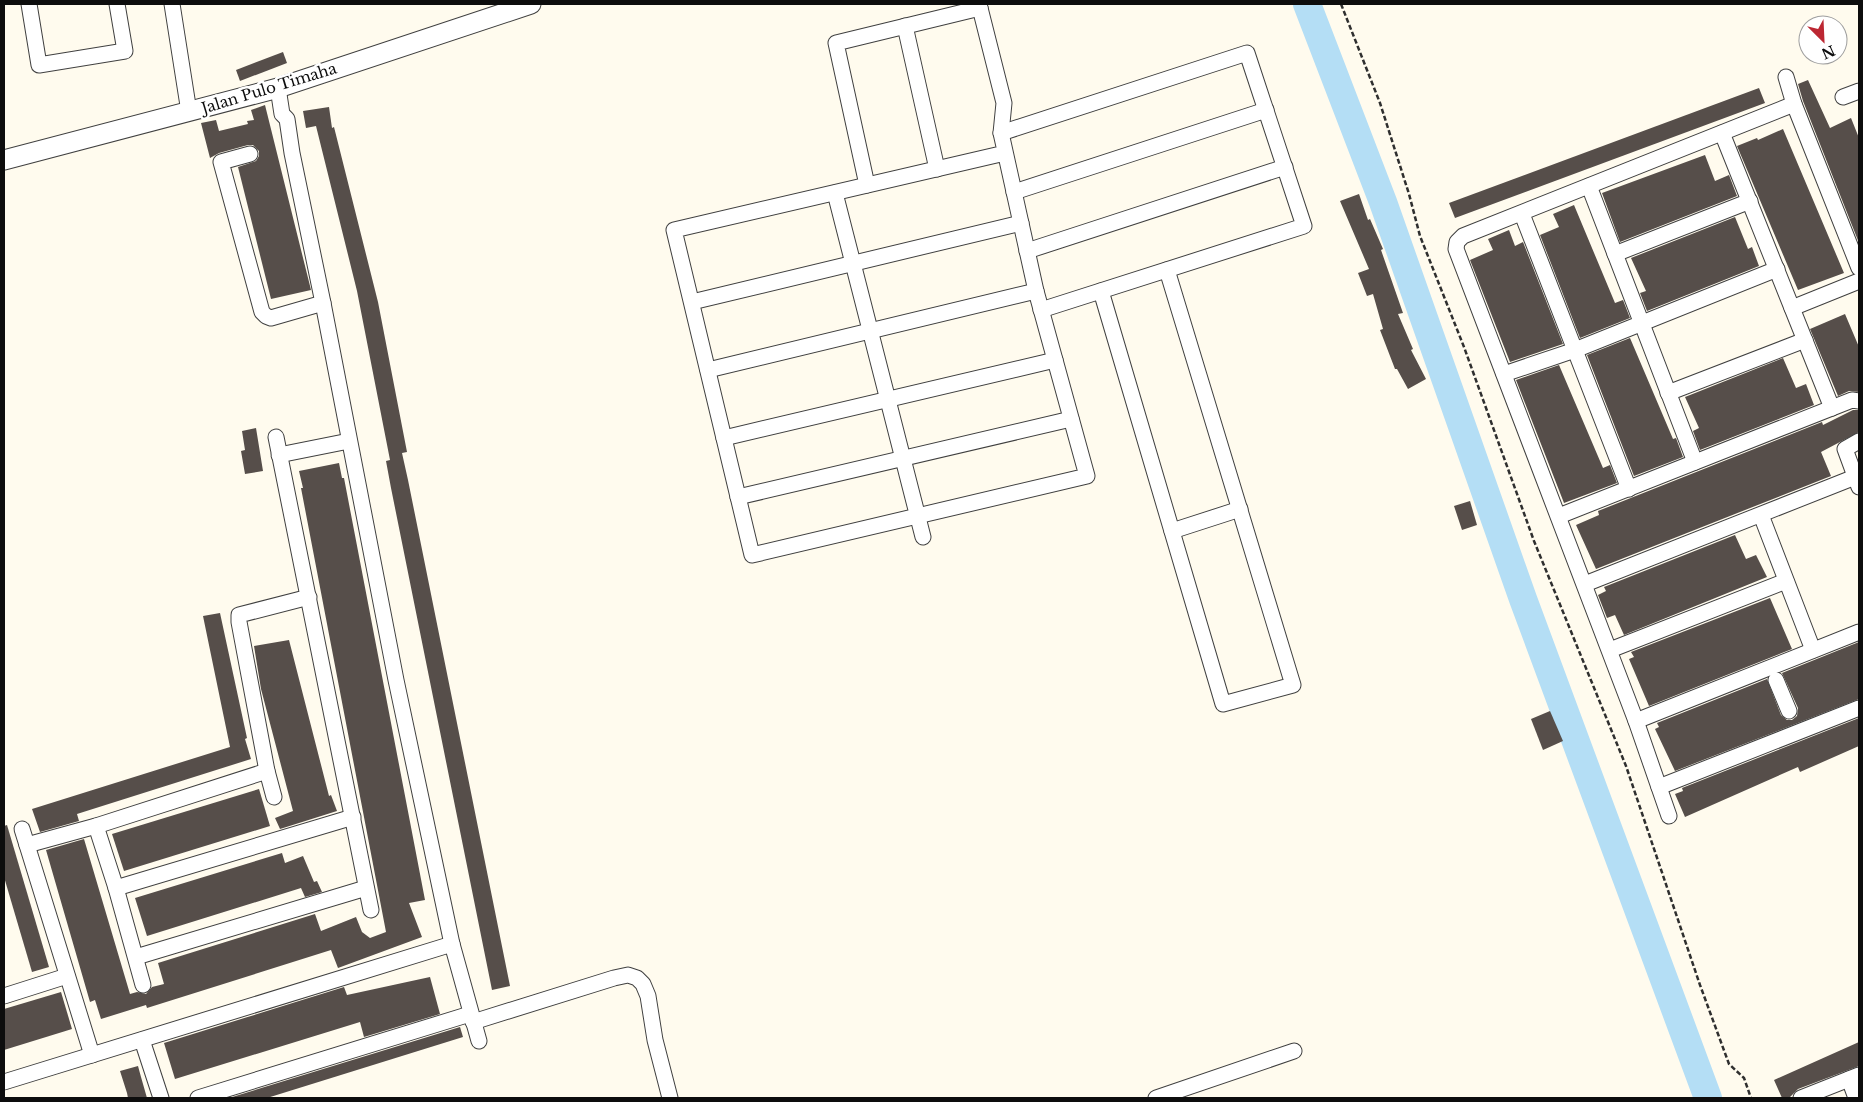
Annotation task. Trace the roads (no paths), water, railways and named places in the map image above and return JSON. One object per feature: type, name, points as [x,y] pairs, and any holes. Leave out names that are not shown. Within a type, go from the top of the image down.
[{"type":"street","points":[[29,4],[39,65],[125,51],[117,4]]},
{"type":"street","points":[[172,4],[189,112]]},
{"type":"street","name":"Jalan Pulo Timaha","points":[[4,160],[282,86],[531,4]]},
{"type":"street","points":[[867,185],[836,43],[979,6],[1004,103],[1001,133],[1036,291],[1087,476],[752,555],[674,230],[1005,153]]},
{"type":"street","points":[[904,26],[937,169]]},
{"type":"street","points":[[1001,133],[1247,53],[1304,226],[1041,310]]},
{"type":"street","points":[[1786,76],[1794,104],[1859,268]]},
{"type":"street","points":[[282,86],[282,114],[287,119],[292,153],[324,303],[396,680],[452,944],[479,1040]]},
{"type":"street","points":[[1844,97],[1859,91]]},
{"type":"street","points":[[1668,816],[1610,650],[1456,249],[1457,242],[1463,236],[1794,104]]},
{"type":"street","points":[[1014,192],[1266,110]]},
{"type":"street","points":[[1722,133],[1832,408]]},
{"type":"street","points":[[250,154],[221,162],[262,312],[271,318],[324,303]]},
{"type":"street","points":[[1027,251],[1285,167]]},
{"type":"street","points":[[1589,186],[1695,462]]},
{"type":"street","points":[[835,193],[923,537]]},
{"type":"street","points":[[1615,254],[1750,201]]},
{"type":"street","points":[[1522,214],[1629,488]]},
{"type":"street","points":[[692,302],[1021,223]]},
{"type":"street","points":[[1504,374],[1575,350],[1777,269]]},
{"type":"street","points":[[1101,291],[1223,704],[1293,685],[1167,270]]},
{"type":"street","points":[[1792,308],[1859,281]]},
{"type":"street","points":[[708,370],[1036,291]]},
{"type":"street","points":[[1668,392],[1805,340]]},
{"type":"street","points":[[724,438],[1055,360]]},
{"type":"street","points":[[1559,516],[1852,400],[1859,402]]},
{"type":"street","points":[[738,497],[1071,419]]},
{"type":"street","points":[[276,437],[371,910]]},
{"type":"street","points":[[279,455],[349,441]]},
{"type":"street","points":[[1584,584],[1761,515],[1857,482],[1845,449],[1859,441]]},
{"type":"street","points":[[1172,531],[1240,509]]},
{"type":"street","points":[[1761,515],[1813,650]]},
{"type":"street","points":[[1610,650],[1786,581]]},
{"type":"street","points":[[274,797],[267,771],[239,615],[309,597]]},
{"type":"street","points":[[1636,721],[1773,672],[1813,650],[1859,632]]},
{"type":"street","points":[[1773,672],[1789,711]]},
{"type":"street","points":[[1659,787],[1859,708]]},
{"type":"street","points":[[27,845],[96,826],[267,771]]},
{"type":"street","points":[[116,888],[353,817]]},
{"type":"street","points":[[96,826],[116,888],[143,985]]},
{"type":"street","points":[[22,829],[92,1055]]},
{"type":"street","points":[[136,957],[366,888]]},
{"type":"street","points":[[4,1082],[452,944]]},
{"type":"street","points":[[198,1098],[472,1018],[628,975],[637,978],[643,984],[648,996],[655,1040],[670,1098]]},
{"type":"street","points":[[4,996],[67,976]]},
{"type":"street","points":[[142,1040],[161,1098]]},
{"type":"street","points":[[1156,1098],[1294,1051]]},
{"type":"street","points":[[1800,1098],[1854,1077],[1856,1098]]},
{"type":"waterway","points":[[1307,4],[1383,202],[1523,599],[1708,1098]]}]
